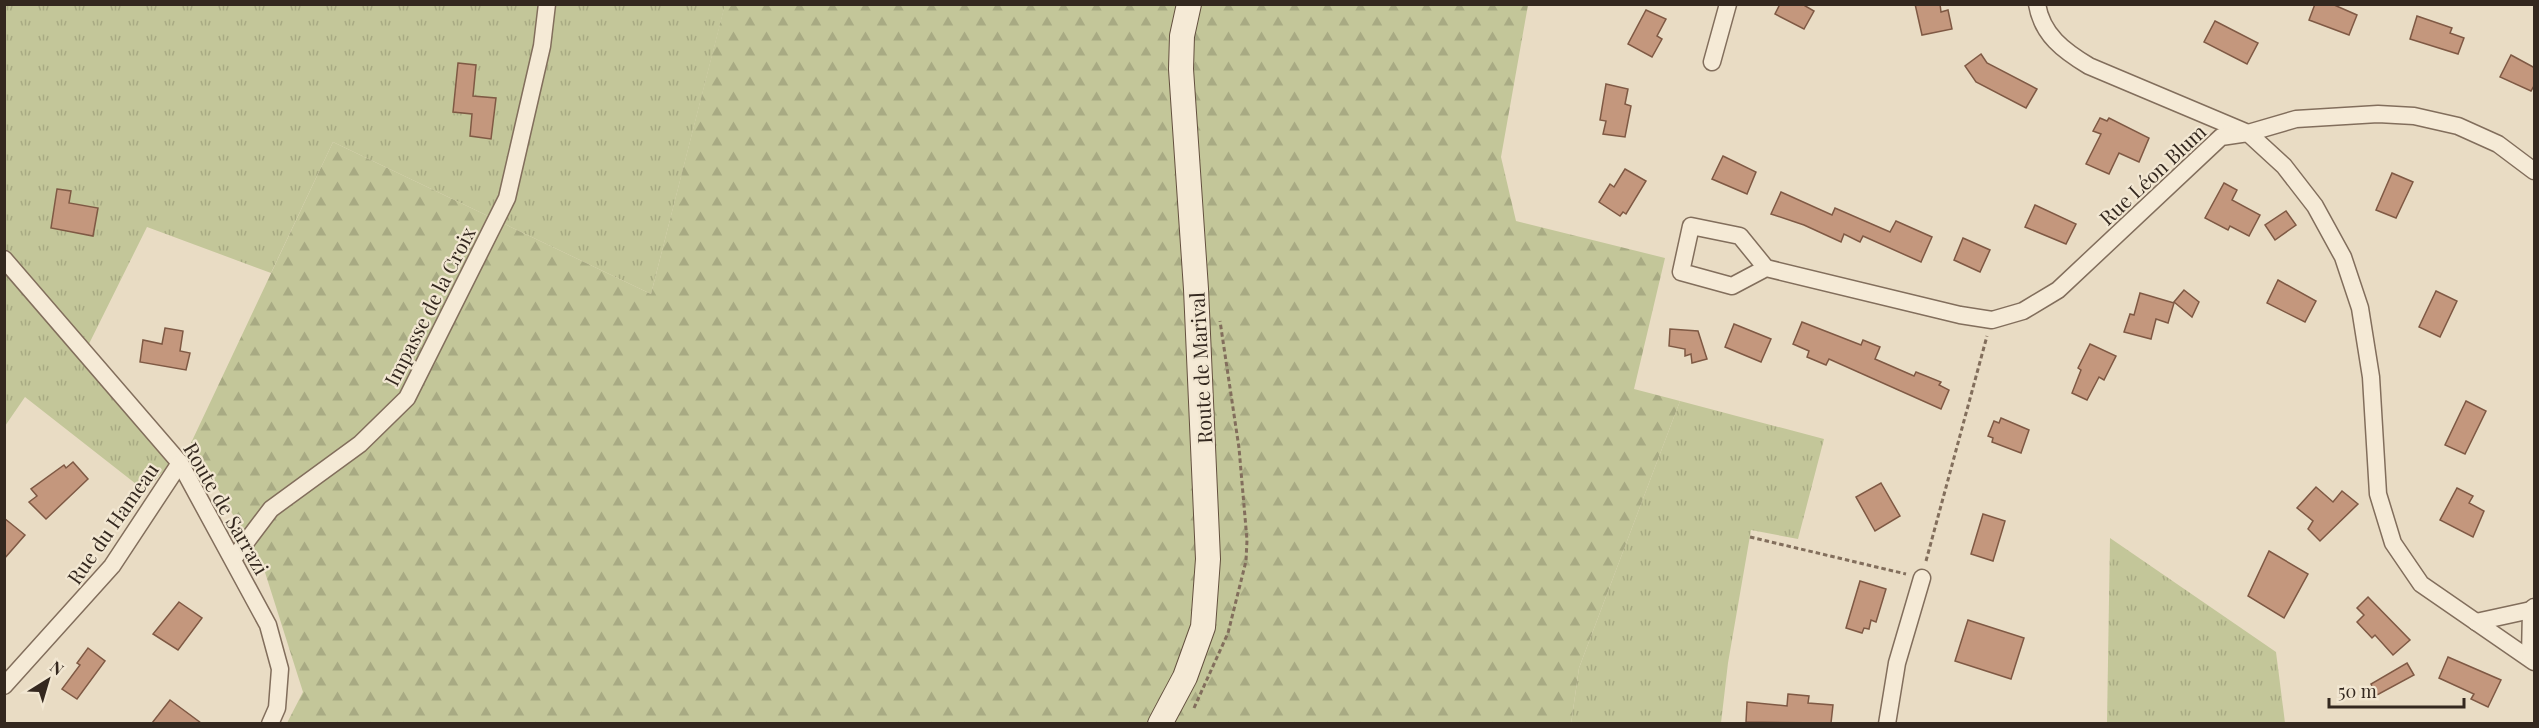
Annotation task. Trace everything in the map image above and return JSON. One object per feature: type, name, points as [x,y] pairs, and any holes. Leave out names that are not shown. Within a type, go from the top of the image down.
[{"type":"main road","name":"Route de Marival","points":[[1160,723],[1185,677],[1203,627],[1208,559],[1196,289],[1181,69],[1182,36],[1189,4]]},
{"type":"street","name":"Impasse de la Croix","points":[[234,558],[271,509],[360,444],[407,398],[507,198],[542,46],[546,4]]},
{"type":"street","points":[[1712,62],[1728,4]]},
{"type":"street","points":[[2037,4],[2039,19],[2051,38],[2079,60],[2248,133],[2284,166],[2303,190],[2315,206],[2343,257],[2360,308],[2371,377],[2378,494],[2393,543],[2421,584],[2532,660]]},
{"type":"street","name":"Rue Léon Blum","points":[[1766,268],[1883,298],[1992,320],[2023,311],[2058,290],[2221,137],[2248,133],[2296,119],[2378,114],[2414,116],[2458,126],[2498,144],[2535,171]]},
{"type":"street","points":[[1691,226],[1740,236],[1766,268],[1732,286],[1681,272],[1691,226]]},
{"type":"street","name":"Route de Sarrazi","points":[[4,259],[180,463],[234,558],[268,626],[280,669],[277,708],[270,723]]},
{"type":"street","name":"Rue du Hameau","points":[[4,686],[112,566],[180,463]]},
{"type":"street","points":[[1887,723],[1898,663],[1922,578]]},
{"type":"street","points":[[2476,622],[2533,608],[2532,660]]},
{"type":"path","points":[[1750,537],[1922,578],[1992,320]]},
{"type":"green space","points":[[725,4],[1528,5],[1501,157],[1516,221],[1665,258],[1634,389],[1680,401],[1579,668],[1571,724],[287,723],[303,692],[263,566],[191,443],[333,142],[651,294]]},
{"type":"green space","points":[[5,5],[725,5],[651,294],[333,142],[271,273],[147,227],[81,360],[171,463],[145,491],[25,397],[5,426]]},
{"type":"green space","points":[[1680,401],[1824,439],[1798,539],[1751,530],[1728,663],[1721,723],[1571,724],[1579,668]]},
{"type":"green space","points":[[2110,538],[2276,652],[2285,723],[2107,723]]},
{"type":"building","points":[[1780,4],[1802,4],[1814,11],[1804,29],[1775,14]]},
{"type":"building","points":[[1915,4],[1940,4],[1941,12],[1948,10],[1952,29],[1922,35]]},
{"type":"building","points":[[2315,4],[2332,4],[2357,15],[2349,35],[2309,20]]},
{"type":"building","points":[[1646,10],[1666,19],[1657,36],[1662,39],[1652,57],[1628,44]]},
{"type":"building","points":[[2417,16],[2452,28],[2450,33],[2464,38],[2458,54],[2410,39]]},
{"type":"building","points":[[2215,21],[2258,43],[2247,64],[2204,42]]},
{"type":"building","points":[[1981,54],[1987,63],[2037,89],[2026,108],[1976,82],[1965,66]]},
{"type":"building","points":[[2511,55],[2535,68],[2535,84],[2531,91],[2500,77]]},
{"type":"building","points":[[458,63],[476,65],[473,96],[496,98],[491,139],[470,136],[472,114],[453,112]]},
{"type":"building","points":[[1606,84],[1628,89],[1625,104],[1631,106],[1625,137],[1603,134],[1606,121],[1600,120]]},
{"type":"building","points":[[2100,118],[2107,121],[2109,118],[2149,138],[2139,162],[2119,153],[2109,174],[2086,164],[2101,134],[2093,131]]},
{"type":"building","points":[[1723,156],[1756,172],[1747,194],[1712,179]]},
{"type":"building","points":[[1625,169],[1646,181],[1626,214],[1623,212],[1620,216],[1599,202],[1610,184],[1614,187]]},
{"type":"building","points":[[2392,173],[2413,182],[2396,218],[2376,210]]},
{"type":"building","points":[[2224,183],[2237,190],[2232,200],[2260,215],[2249,236],[2230,226],[2228,230],[2205,218]]},
{"type":"building","points":[[57,189],[71,191],[69,203],[98,208],[93,236],[51,228]]},
{"type":"building","points":[[1781,192],[1832,215],[1835,208],[1890,232],[1896,221],[1932,237],[1921,262],[1863,236],[1860,242],[1844,234],[1841,242],[1804,225],[1771,214]]},
{"type":"building","points":[[2035,205],[2076,224],[2066,244],[2025,227]]},
{"type":"building","points":[[2286,211],[2296,225],[2275,240],[2265,225]]},
{"type":"building","points":[[1963,238],[1990,250],[1980,272],[1954,260]]},
{"type":"building","points":[[2278,280],[2316,301],[2305,322],[2267,303]]},
{"type":"building","points":[[2184,290],[2199,302],[2192,317],[2174,302]]},
{"type":"building","points":[[2436,291],[2457,301],[2440,337],[2419,327]]},
{"type":"building","points":[[2140,293],[2174,303],[2168,323],[2156,319],[2151,339],[2124,332],[2130,314],[2134,315]]},
{"type":"building","points":[[1802,322],[1861,345],[1863,340],[1880,347],[1875,359],[1914,376],[1916,372],[1941,382],[1939,385],[1949,390],[1941,409],[1829,359],[1826,365],[1807,357],[1809,351],[1793,344]]},
{"type":"building","points":[[1734,324],[1771,339],[1761,362],[1725,347]]},
{"type":"building","points":[[165,328],[183,331],[180,351],[190,353],[186,370],[140,362],[143,340],[162,344]]},
{"type":"building","points":[[1670,329],[1698,331],[1707,359],[1692,363],[1691,354],[1685,356],[1685,349],[1669,346]]},
{"type":"building","points":[[2090,344],[2116,356],[2104,380],[2099,377],[2087,400],[2072,393],[2081,370],[2078,368]]},
{"type":"building","points":[[2466,401],[2486,411],[2465,454],[2445,445]]},
{"type":"building","points":[[2001,418],[2029,430],[2021,453],[1992,442],[1993,438],[1988,436],[1994,421],[1999,423]]},
{"type":"building","points":[[73,462],[88,479],[46,519],[29,502],[37,496],[31,489],[64,465],[66,468]]},
{"type":"building","points":[[1881,483],[1900,516],[1875,531],[1856,497]]},
{"type":"building","points":[[2316,487],[2333,502],[2342,491],[2358,504],[2320,541],[2308,529],[2313,521],[2297,508]]},
{"type":"building","points":[[2457,488],[2473,496],[2469,503],[2484,511],[2473,537],[2440,520]]},
{"type":"building","points":[[1983,514],[2005,521],[1993,561],[1971,554]]},
{"type":"building","points":[[4,518],[25,535],[4,559]]},
{"type":"building","points":[[2269,551],[2308,574],[2284,618],[2248,596]]},
{"type":"building","points":[[1860,581],[1886,589],[1876,622],[1871,620],[1869,629],[1864,628],[1862,633],[1846,628]]},
{"type":"building","points":[[2368,597],[2410,640],[2393,655],[2375,635],[2372,638],[2357,622],[2364,615],[2357,608]]},
{"type":"building","points":[[179,602],[202,618],[178,650],[153,634]]},
{"type":"building","points":[[1968,620],[2024,638],[2011,679],[1955,661]]},
{"type":"building","points":[[88,648],[105,661],[77,699],[62,689],[80,665],[77,663]]},
{"type":"building","points":[[2448,657],[2501,680],[2488,707],[2471,699],[2474,694],[2439,678]]},
{"type":"building","points":[[2407,663],[2414,675],[2377,695],[2371,684]]},
{"type":"building","points":[[1788,694],[1809,696],[1808,703],[1833,705],[1831,723],[1746,722],[1747,702],[1787,706]]},
{"type":"building","points":[[170,700],[201,723],[152,723]]}]
